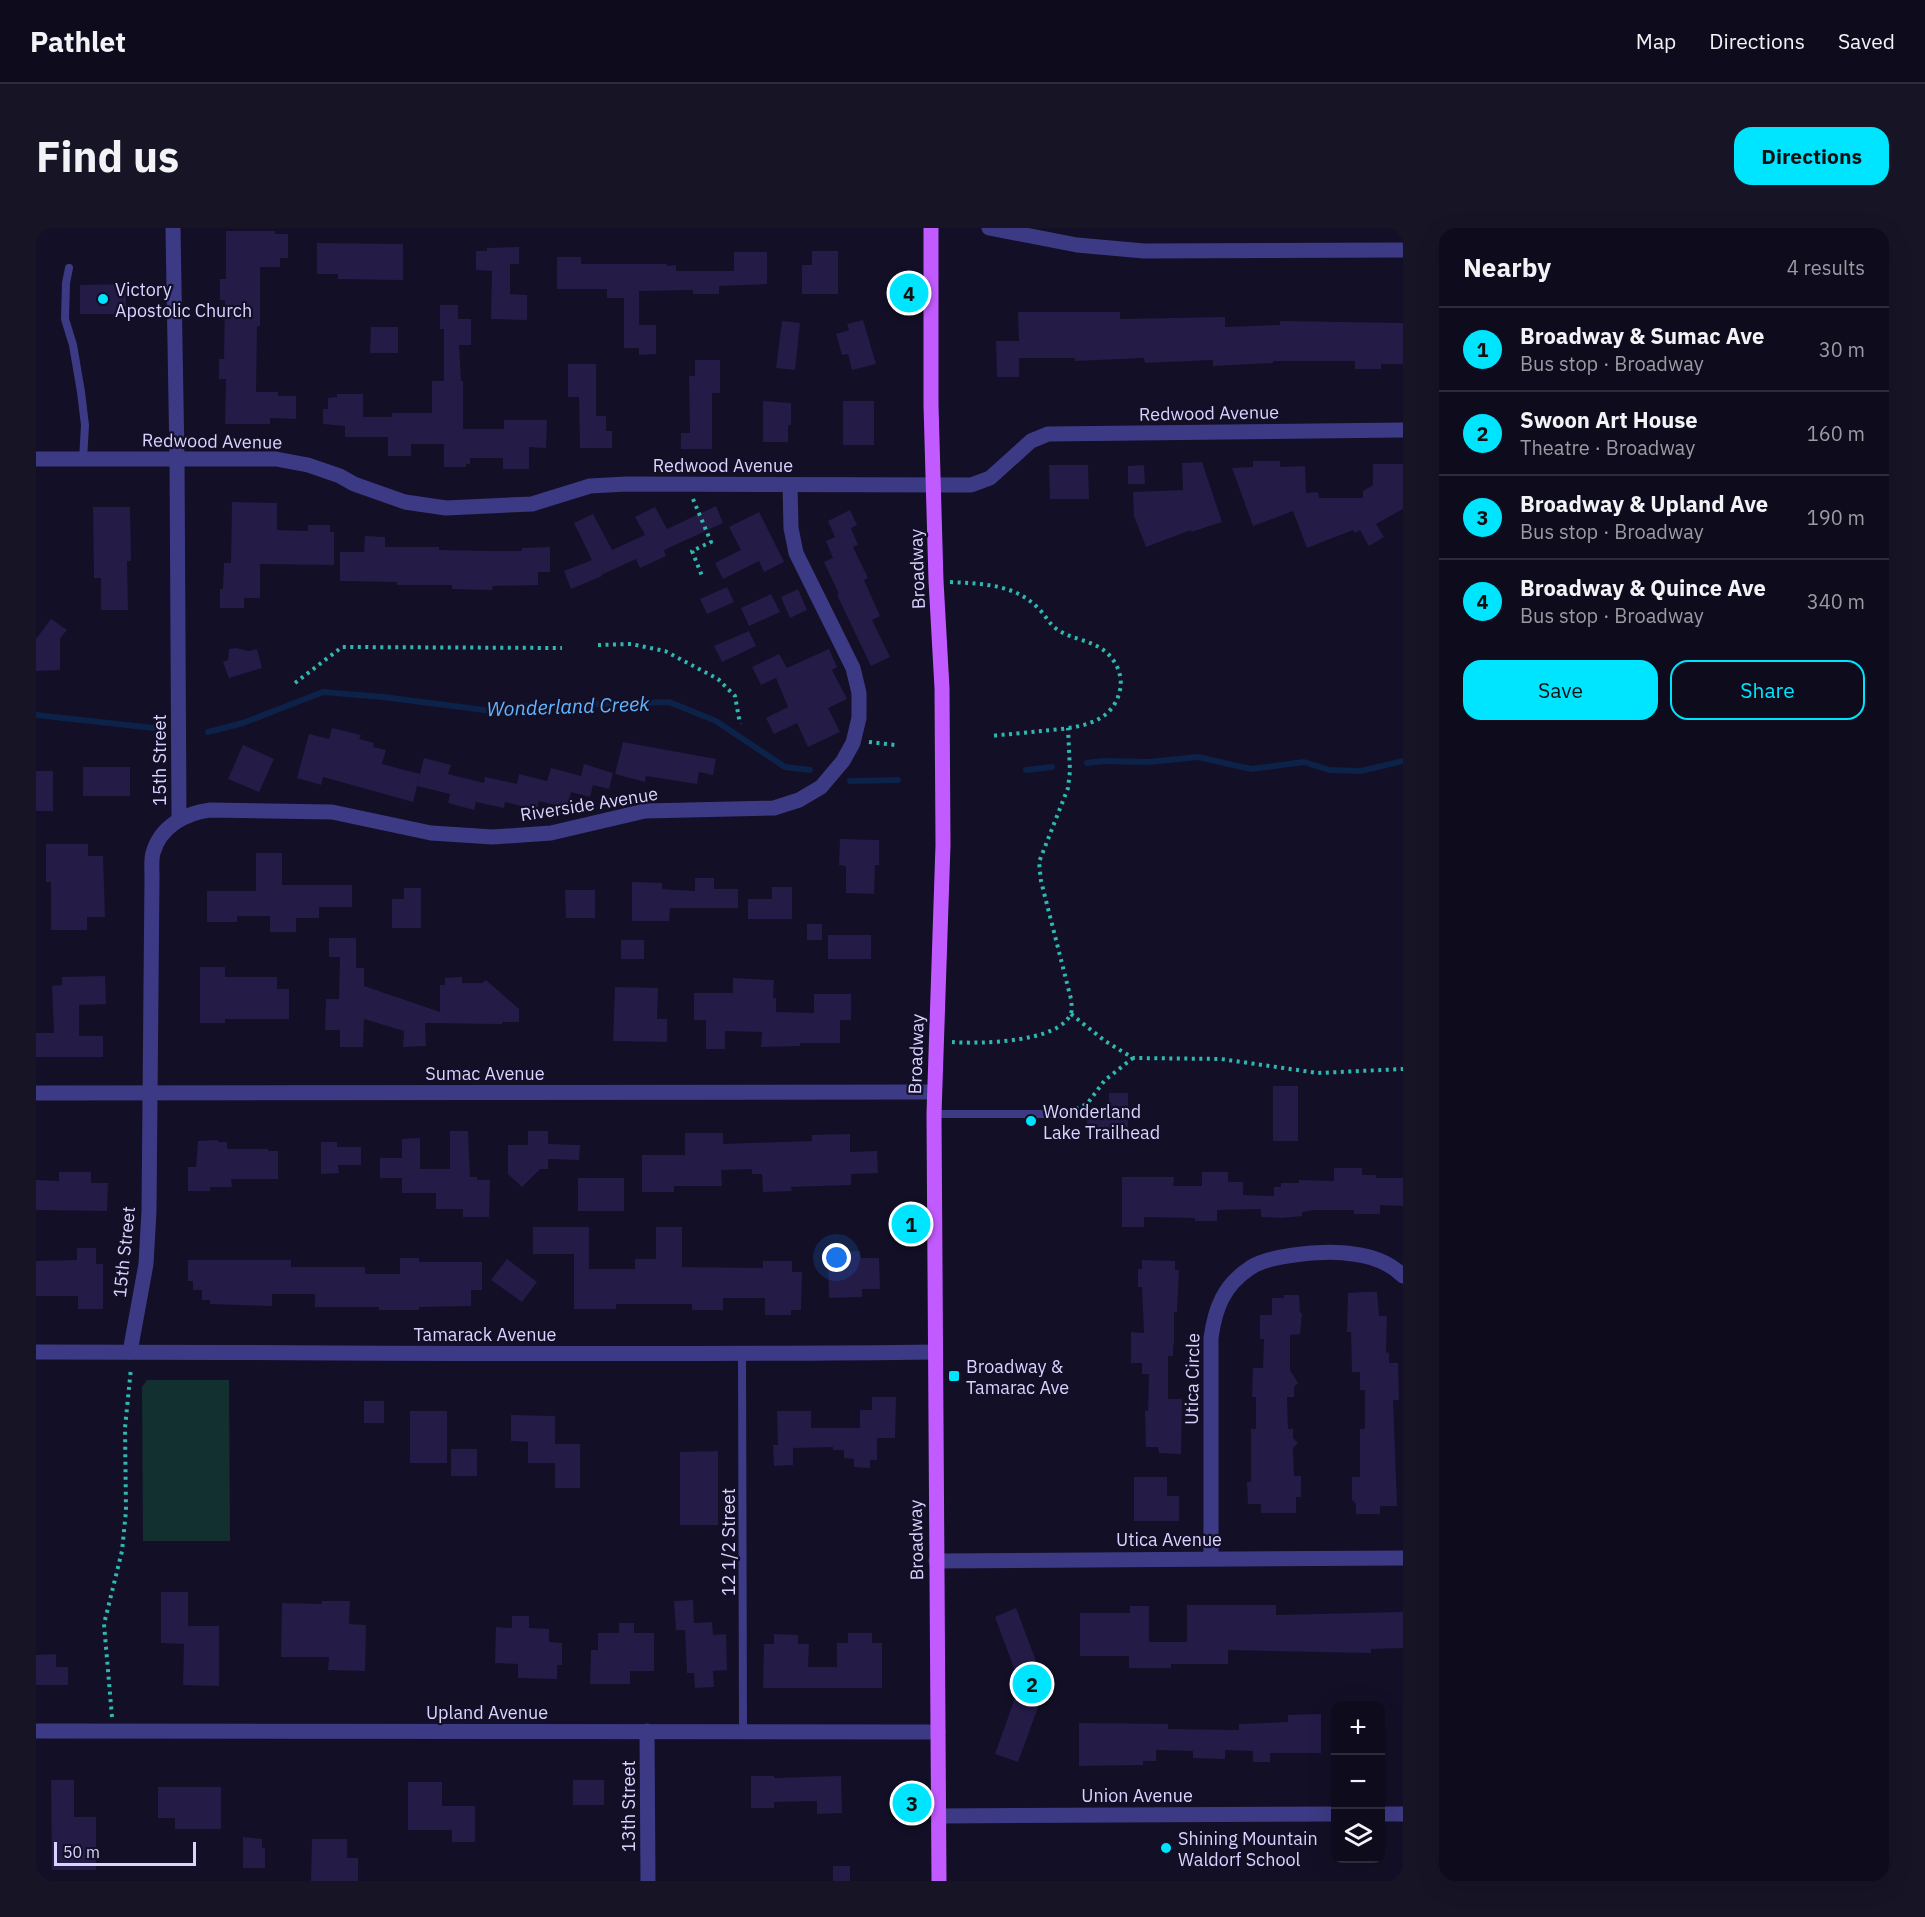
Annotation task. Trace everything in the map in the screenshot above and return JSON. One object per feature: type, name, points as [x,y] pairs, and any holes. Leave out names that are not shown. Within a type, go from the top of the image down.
[{"type":"main road","name":"Broadway","points":[[931,228],[931,405],[936,581],[942,688],[943,845],[934,1092],[939,1881]]},
{"type":"street","name":"15th Street","points":[[130,1352],[146,1264],[149,1211],[153,854],[161,836],[179,818],[173,228]]},
{"type":"street","points":[[989,228],[1077,245],[1144,251],[1403,250]]},
{"type":"street","name":"Redwood Avenue","points":[[36,459],[276,459],[308,465],[405,502],[446,508],[532,504],[590,486],[971,485],[990,478],[1031,441],[1048,434],[1403,430]]},
{"type":"street","name":"Riverside Avenue","points":[[179,818],[210,810],[332,812],[431,833],[493,837],[550,833],[645,811],[774,808],[799,800],[821,787],[841,766],[854,737],[859,718],[859,693],[853,668],[796,552],[791,528],[790,485]]},
{"type":"street","name":"Sumac Avenue","points":[[36,1093],[934,1092]]},
{"type":"street","name":"Utica Circle","points":[[1211,1558],[1211,1338],[1214,1315],[1228,1288],[1251,1267],[1279,1256],[1352,1253],[1378,1259],[1403,1276]]},
{"type":"street","name":"Tamarack Avenue","points":[[36,1352],[439,1354],[934,1352]]},
{"type":"street","name":"Utica Avenue","points":[[936,1561],[1403,1558]]},
{"type":"street","name":"Upland Avenue","points":[[36,1731],[938,1732]]},
{"type":"street","name":"13th Street","points":[[648,1731],[648,1881]]},
{"type":"street","name":"Union Avenue","points":[[939,1816],[1331,1814]]},
{"type":"street","points":[[1385,1814],[1403,1814]]},
{"type":"lane","points":[[69,268],[65,319],[73,345],[81,392],[85,425],[83,460]]},
{"type":"lane","points":[[934,1114],[1065,1114]]},
{"type":"lane","name":"12 1/2 Street","points":[[742,1353],[743,1731]]},
{"type":"path","points":[[687,485],[711,542],[692,551],[702,576]]},
{"type":"path","points":[[936,581],[1002,586],[1018,592],[1040,610],[1049,623],[1059,631],[1097,645],[1110,655],[1119,669],[1121,685],[1118,700],[1108,713],[1098,720],[1088,725],[1068,728],[991,736]]},
{"type":"path","points":[[598,645],[631,644],[665,651],[718,679],[735,696],[740,724]]},
{"type":"path","points":[[295,683],[342,647],[562,648]]},
{"type":"path","points":[[935,1040],[980,1044],[1015,1040],[1046,1032],[1065,1022],[1071,1014],[1071,999],[1041,881],[1039,862],[1068,788],[1070,771],[1068,728]]},
{"type":"path","points":[[854,737],[895,745]]},
{"type":"path","points":[[1071,1014],[1104,1041],[1133,1058],[1221,1059],[1318,1073],[1403,1069]]},
{"type":"path","points":[[1065,1114],[1087,1104],[1104,1080],[1133,1058]]},
{"type":"path","points":[[112,1731],[104,1624],[122,1551],[126,1511],[125,1428],[131,1368],[130,1352]]},
{"type":"green space","points":[[147,1380],[229,1380],[230,1541],[143,1541],[142,1387]]},
{"type":"building","points":[[226,231],[275,231],[275,234],[288,234],[288,258],[280,258],[280,267],[260,267],[260,326],[257,326],[256,392],[278,392],[278,396],[296,396],[296,419],[270,418],[270,424],[225,424],[226,379],[219,379],[219,359],[224,359],[225,300],[220,300],[220,279],[226,279]]},
{"type":"building","points":[[317,243],[403,244],[403,280],[338,279],[338,274],[317,274]]},
{"type":"building","points":[[519,247],[519,264],[510,264],[510,294],[527,295],[527,320],[491,319],[492,271],[476,270],[476,251],[487,251],[487,248]]},
{"type":"building","points":[[812,251],[838,251],[838,294],[802,294],[802,265],[812,265]]},
{"type":"building","points":[[734,252],[767,252],[767,284],[719,286],[719,294],[693,294],[693,290],[639,291],[639,325],[656,325],[656,354],[639,355],[639,348],[624,348],[624,298],[607,298],[607,289],[557,289],[557,257],[581,257],[581,264],[667,264],[667,266],[676,265],[676,271],[734,271]]},
{"type":"building","name":"Victory Apostolic Church","points":[[126,284],[126,314],[80,314],[80,285]]},
{"type":"building","points":[[440,305],[458,305],[458,319],[471,319],[471,345],[459,345],[461,381],[463,381],[463,429],[504,429],[504,420],[547,420],[546,448],[529,447],[529,469],[503,469],[503,458],[470,458],[470,464],[466,464],[466,467],[444,467],[444,444],[411,444],[411,456],[388,456],[388,437],[345,437],[345,426],[323,424],[323,409],[328,409],[328,398],[337,397],[337,394],[363,394],[363,417],[392,417],[392,413],[432,413],[432,381],[444,381],[444,329],[440,329]]},
{"type":"building","points":[[1018,312],[1120,312],[1120,319],[1225,317],[1225,327],[1280,325],[1280,321],[1403,323],[1403,364],[1381,364],[1381,369],[1355,369],[1355,361],[1273,361],[1273,363],[1213,366],[1213,360],[1145,363],[1144,358],[1075,361],[1075,358],[1019,358],[1019,377],[997,377],[996,341],[1019,341]]},
{"type":"building","points":[[863,320],[876,364],[852,370],[848,354],[842,355],[836,334],[849,330],[847,324]]},
{"type":"building","points":[[782,321],[800,323],[795,370],[776,368]]},
{"type":"building","points":[[371,327],[398,327],[398,353],[370,353]]},
{"type":"building","points":[[695,360],[720,360],[720,393],[712,393],[712,449],[681,449],[681,433],[690,433],[689,376],[695,376]]},
{"type":"building","points":[[568,364],[596,364],[596,416],[606,416],[606,431],[612,431],[612,448],[580,448],[579,397],[568,397]]},
{"type":"building","points":[[763,401],[791,403],[788,442],[763,442]]},
{"type":"building","points":[[843,401],[874,401],[874,445],[843,445]]},
{"type":"building","points":[[1253,461],[1280,461],[1280,467],[1305,466],[1306,493],[1318,492],[1319,498],[1363,498],[1363,491],[1373,485],[1373,464],[1403,464],[1403,509],[1376,524],[1384,537],[1369,546],[1360,530],[1355,533],[1353,530],[1307,548],[1293,511],[1253,526],[1232,468],[1253,467]]},
{"type":"building","points":[[1202,462],[1222,522],[1191,532],[1191,530],[1146,547],[1134,516],[1133,492],[1183,490],[1182,463]]},
{"type":"building","points":[[1049,465],[1088,465],[1089,499],[1050,499]]},
{"type":"building","points":[[1144,465],[1145,484],[1128,484],[1128,466]]},
{"type":"building","points":[[232,502],[277,503],[277,530],[308,531],[308,525],[330,525],[330,532],[334,532],[334,565],[260,564],[260,598],[244,598],[244,608],[220,608],[224,563],[231,563]]},
{"type":"building","points":[[716,506],[723,523],[664,550],[666,556],[640,568],[636,559],[571,589],[564,571],[592,560],[574,523],[593,514],[612,550],[645,535],[635,517],[655,507],[667,529]]},
{"type":"building","points":[[93,507],[130,507],[131,561],[127,561],[128,610],[101,610],[101,578],[94,578]]},
{"type":"building","points":[[850,510],[857,525],[851,528],[858,545],[853,547],[868,578],[864,580],[880,616],[872,620],[890,657],[871,666],[824,562],[833,558],[826,541],[835,537],[828,521]]},
{"type":"building","points":[[759,512],[784,562],[764,572],[759,561],[723,579],[715,563],[741,550],[729,527]]},
{"type":"building","points":[[365,536],[385,537],[385,547],[522,551],[522,548],[550,547],[550,572],[538,572],[538,585],[493,586],[492,590],[452,589],[452,585],[397,585],[397,582],[340,581],[340,552],[364,552]]},
{"type":"building","points":[[727,587],[734,602],[707,614],[700,599]]},
{"type":"building","points":[[798,589],[807,610],[790,618],[781,597]]},
{"type":"building","points":[[771,594],[780,612],[749,626],[741,608]]},
{"type":"building","points":[[51,619],[67,630],[60,638],[60,670],[36,671],[36,639]]},
{"type":"building","points":[[749,631],[756,646],[722,662],[714,646]]},
{"type":"building","points":[[229,649],[249,651],[257,649],[262,668],[229,678],[223,662],[228,660]]},
{"type":"building","points":[[829,649],[837,667],[832,670],[847,699],[828,708],[840,732],[808,747],[797,723],[774,734],[766,718],[788,707],[776,678],[761,685],[752,667],[779,654],[787,668]]},
{"type":"building","points":[[332,728],[361,735],[359,739],[374,743],[373,747],[386,750],[382,764],[420,774],[413,802],[323,777],[321,785],[297,778],[309,734],[329,739]]},
{"type":"building","points":[[623,742],[716,759],[713,775],[699,772],[697,784],[646,776],[645,782],[615,774]]},
{"type":"building","points":[[243,745],[274,759],[259,792],[228,779]]},
{"type":"building","points":[[424,758],[451,765],[448,774],[484,783],[485,777],[517,784],[519,774],[547,781],[551,768],[581,776],[584,764],[613,773],[609,789],[593,785],[590,797],[571,792],[567,808],[539,801],[537,810],[505,802],[504,808],[476,802],[474,810],[448,803],[450,794],[417,786]]},
{"type":"building","points":[[83,767],[130,767],[130,796],[83,796]]},
{"type":"building","points":[[36,771],[53,771],[53,811],[36,811]]},
{"type":"building","points":[[840,839],[879,840],[879,865],[875,865],[874,894],[846,893],[846,866],[839,865]]},
{"type":"building","points":[[46,844],[88,844],[88,856],[103,856],[105,917],[87,917],[87,930],[51,930],[51,882],[46,882]]},
{"type":"building","points":[[256,853],[282,853],[282,885],[352,885],[352,907],[319,907],[319,918],[296,918],[296,932],[270,932],[270,916],[237,916],[237,922],[207,922],[207,891],[256,891]]},
{"type":"building","points":[[695,878],[714,878],[714,889],[738,889],[738,908],[670,908],[669,921],[632,921],[632,882],[662,883],[662,889],[695,891]]},
{"type":"building","points":[[772,887],[792,887],[792,919],[748,919],[748,899],[772,899]]},
{"type":"building","points":[[404,888],[421,888],[421,928],[392,928],[392,899],[404,899]]},
{"type":"building","points":[[565,890],[595,890],[595,918],[566,918]]},
{"type":"building","points":[[807,924],[822,924],[822,940],[807,940]]},
{"type":"building","points":[[828,935],[871,935],[871,959],[828,959]]},
{"type":"building","points":[[329,938],[356,938],[356,968],[364,968],[364,986],[440,1012],[440,985],[445,985],[445,978],[462,977],[462,983],[482,983],[486,980],[519,1009],[519,1022],[502,1022],[502,1024],[425,1023],[426,1046],[403,1047],[404,1031],[364,1019],[363,1047],[340,1047],[340,1030],[325,1030],[326,999],[339,999],[340,957],[329,957]]},
{"type":"building","points":[[621,940],[644,940],[644,959],[621,959]]},
{"type":"building","points":[[200,967],[225,967],[225,977],[277,977],[277,989],[289,989],[289,1019],[225,1019],[225,1023],[200,1023]]},
{"type":"building","points":[[105,976],[106,1004],[79,1005],[79,1036],[103,1036],[103,1057],[36,1057],[36,1033],[54,1033],[52,986],[62,985],[62,977]]},
{"type":"building","points":[[733,978],[774,980],[773,998],[776,998],[776,1012],[814,1013],[814,994],[851,994],[851,1020],[840,1020],[840,1043],[800,1043],[800,1046],[761,1047],[762,1032],[725,1031],[725,1049],[706,1049],[706,1020],[694,1020],[694,993],[733,993]]},
{"type":"building","points":[[615,987],[658,988],[657,1019],[667,1019],[667,1042],[613,1041]]},
{"type":"building","points":[[1273,1086],[1298,1086],[1298,1141],[1273,1141]]},
{"type":"building","points":[[1109,1093],[1128,1093],[1128,1130],[1087,1130],[1087,1111],[1109,1111]]},
{"type":"building","points":[[450,1131],[468,1131],[470,1177],[477,1177],[477,1180],[490,1180],[489,1217],[463,1217],[463,1209],[436,1209],[436,1193],[402,1193],[402,1178],[380,1178],[380,1158],[402,1158],[402,1139],[420,1138],[420,1169],[450,1169]]},
{"type":"building","points":[[528,1131],[548,1131],[548,1144],[580,1145],[579,1160],[548,1159],[548,1169],[540,1169],[522,1187],[508,1174],[508,1145],[528,1145]]},
{"type":"building","points":[[685,1133],[723,1133],[723,1144],[812,1141],[812,1135],[850,1134],[850,1152],[877,1151],[878,1173],[851,1174],[851,1185],[791,1187],[792,1191],[763,1192],[762,1174],[752,1174],[752,1169],[721,1170],[722,1186],[674,1186],[674,1192],[642,1192],[642,1155],[685,1155]]},
{"type":"building","points":[[218,1140],[218,1142],[227,1142],[227,1149],[278,1151],[278,1179],[231,1179],[232,1187],[210,1187],[210,1191],[188,1191],[188,1167],[196,1167],[198,1141]]},
{"type":"building","points":[[321,1142],[337,1142],[337,1147],[361,1147],[361,1165],[338,1165],[339,1173],[321,1174]]},
{"type":"building","points":[[1334,1168],[1362,1168],[1362,1175],[1376,1175],[1376,1178],[1403,1178],[1403,1206],[1380,1205],[1380,1214],[1354,1214],[1354,1210],[1314,1210],[1302,1212],[1302,1216],[1282,1218],[1261,1217],[1261,1209],[1217,1210],[1217,1221],[1144,1217],[1144,1227],[1122,1227],[1122,1177],[1174,1177],[1173,1186],[1202,1186],[1202,1172],[1228,1172],[1228,1182],[1243,1182],[1243,1195],[1274,1196],[1274,1187],[1281,1187],[1281,1183],[1299,1183],[1299,1180],[1334,1181]]},
{"type":"building","points":[[59,1172],[91,1172],[91,1183],[108,1183],[107,1211],[36,1210],[36,1180],[59,1181]]},
{"type":"building","points":[[578,1178],[624,1178],[624,1211],[578,1211]]},
{"type":"building","points":[[533,1227],[589,1227],[589,1269],[635,1269],[635,1259],[656,1259],[656,1227],[682,1227],[682,1267],[763,1268],[763,1261],[792,1261],[792,1272],[802,1272],[801,1310],[791,1310],[791,1315],[765,1315],[765,1298],[723,1298],[723,1310],[692,1310],[692,1304],[616,1304],[616,1309],[574,1309],[574,1254],[533,1254]]},
{"type":"building","points":[[77,1248],[96,1248],[96,1264],[103,1264],[103,1309],[78,1309],[78,1296],[36,1296],[36,1261],[77,1260]]},
{"type":"building","points":[[860,1251],[861,1258],[879,1258],[880,1289],[862,1289],[862,1297],[829,1298],[828,1256],[841,1256],[840,1252]]},
{"type":"building","points":[[400,1258],[419,1258],[419,1262],[482,1262],[482,1290],[471,1290],[471,1306],[379,1310],[379,1307],[315,1307],[315,1294],[272,1294],[272,1306],[210,1304],[210,1300],[202,1300],[202,1290],[193,1290],[193,1281],[188,1281],[188,1260],[291,1260],[291,1267],[365,1267],[365,1274],[400,1274]]},
{"type":"building","points":[[507,1259],[537,1282],[522,1302],[491,1280]]},
{"type":"building","points":[[1142,1260],[1175,1261],[1175,1270],[1179,1270],[1177,1312],[1174,1312],[1173,1356],[1168,1356],[1168,1399],[1182,1399],[1181,1454],[1159,1453],[1158,1447],[1146,1447],[1145,1411],[1148,1411],[1149,1374],[1142,1374],[1142,1363],[1131,1363],[1131,1332],[1144,1333],[1142,1287],[1138,1287],[1138,1269],[1142,1269]]},
{"type":"building","points":[[1377,1292],[1379,1316],[1387,1316],[1386,1353],[1389,1352],[1389,1363],[1398,1363],[1399,1400],[1393,1400],[1397,1506],[1380,1506],[1380,1514],[1356,1514],[1356,1504],[1352,1500],[1352,1477],[1360,1477],[1360,1429],[1365,1429],[1365,1390],[1360,1390],[1360,1372],[1352,1372],[1351,1332],[1347,1332],[1348,1293]]},
{"type":"building","points":[[1284,1295],[1299,1295],[1302,1314],[1300,1334],[1290,1335],[1290,1370],[1298,1383],[1294,1387],[1294,1397],[1287,1397],[1288,1429],[1293,1429],[1293,1438],[1298,1443],[1293,1448],[1294,1476],[1301,1476],[1301,1497],[1296,1497],[1296,1513],[1261,1513],[1261,1504],[1248,1504],[1247,1482],[1251,1482],[1251,1429],[1256,1429],[1256,1397],[1252,1397],[1253,1368],[1263,1368],[1264,1339],[1260,1339],[1260,1315],[1272,1315],[1272,1298],[1284,1298]]},
{"type":"building","points":[[872,1397],[896,1397],[895,1438],[877,1438],[877,1460],[870,1460],[870,1468],[854,1467],[854,1459],[844,1458],[844,1450],[833,1450],[833,1447],[793,1448],[793,1465],[774,1466],[773,1445],[778,1445],[777,1411],[811,1411],[811,1428],[860,1428],[860,1410],[872,1410]]},
{"type":"building","points":[[364,1401],[384,1401],[384,1423],[364,1423]]},
{"type":"building","points":[[410,1411],[447,1411],[447,1463],[410,1463]]},
{"type":"building","points":[[511,1415],[555,1416],[555,1444],[580,1444],[580,1488],[555,1488],[555,1463],[528,1463],[528,1442],[511,1441]]},
{"type":"building","points":[[451,1449],[477,1449],[477,1476],[451,1476]]},
{"type":"building","points":[[718,1451],[718,1525],[680,1525],[680,1452]]},
{"type":"building","points":[[1134,1477],[1167,1477],[1167,1496],[1179,1496],[1179,1521],[1134,1521]]},
{"type":"building","points":[[161,1592],[188,1592],[188,1626],[219,1626],[219,1686],[183,1685],[184,1644],[161,1643]]},
{"type":"building","points":[[693,1600],[694,1623],[712,1622],[713,1635],[726,1634],[727,1670],[713,1671],[714,1687],[695,1688],[694,1673],[687,1673],[685,1630],[676,1630],[674,1601]]},
{"type":"building","points":[[322,1601],[350,1601],[349,1624],[366,1625],[365,1671],[328,1670],[329,1657],[281,1657],[282,1603],[322,1604]]},
{"type":"building","points":[[1187,1605],[1276,1605],[1276,1615],[1403,1612],[1403,1648],[1371,1649],[1371,1653],[1228,1650],[1228,1664],[1171,1664],[1171,1668],[1129,1668],[1129,1656],[1080,1656],[1080,1613],[1130,1613],[1130,1606],[1149,1606],[1149,1642],[1187,1642]]},
{"type":"building","points":[[1016,1608],[1039,1669],[1040,1702],[1018,1762],[995,1754],[1020,1684],[995,1617]]},
{"type":"building","points":[[512,1616],[529,1616],[529,1628],[549,1629],[549,1642],[562,1643],[562,1665],[557,1665],[557,1679],[518,1678],[518,1664],[495,1663],[496,1627],[512,1628]]},
{"type":"building","points":[[619,1623],[634,1623],[634,1633],[654,1633],[654,1671],[630,1671],[630,1684],[590,1684],[591,1650],[598,1650],[598,1633],[619,1633]]},
{"type":"building","points":[[848,1633],[872,1633],[872,1643],[882,1643],[882,1688],[763,1688],[764,1644],[774,1644],[774,1634],[798,1635],[798,1644],[809,1644],[808,1667],[837,1667],[837,1643],[848,1643]]},
{"type":"building","points":[[56,1654],[56,1667],[68,1667],[68,1685],[36,1685],[36,1655]]},
{"type":"building","points":[[1321,1714],[1321,1753],[1270,1753],[1270,1762],[1253,1762],[1253,1751],[1225,1750],[1225,1759],[1193,1758],[1193,1751],[1156,1750],[1156,1761],[1143,1761],[1143,1765],[1079,1766],[1079,1723],[1168,1724],[1168,1729],[1239,1730],[1239,1724],[1288,1722],[1288,1715]]},
{"type":"building","points":[[751,1776],[774,1776],[774,1778],[841,1776],[842,1813],[817,1814],[817,1801],[774,1802],[774,1808],[751,1808]]},
{"type":"building","points":[[51,1780],[74,1780],[74,1817],[96,1817],[96,1870],[52,1870]]},
{"type":"building","points":[[573,1780],[604,1780],[604,1805],[573,1805]]},
{"type":"building","points":[[408,1782],[442,1782],[442,1806],[475,1806],[475,1842],[452,1842],[452,1830],[408,1830]]},
{"type":"building","points":[[158,1787],[221,1787],[221,1829],[175,1829],[175,1818],[158,1818]]},
{"type":"building","points":[[243,1837],[262,1839],[262,1848],[265,1848],[265,1868],[243,1868]]},
{"type":"building","points":[[312,1839],[347,1839],[347,1858],[358,1858],[358,1881],[311,1881]]},
{"type":"building","points":[[833,1866],[850,1866],[850,1881],[833,1881]]},
{"type":"waterway","name":"Wonderland Creek","points":[[208,732],[243,723],[323,692],[500,712],[526,706],[669,702],[716,721],[785,767],[810,770]]},
{"type":"waterway","name":"Wonderland Creek","points":[[36,715],[154,728]]},
{"type":"waterway","name":"Wonderland Creek","points":[[1087,763],[1149,762],[1198,757],[1251,769],[1304,762],[1329,770],[1361,771],[1403,761]]},
{"type":"waterway","name":"Wonderland Creek","points":[[1026,770],[1052,767]]},
{"type":"waterway","name":"Wonderland Creek","points":[[850,781],[898,780]]},
{"type":"place","name":"Broadway & Quince Ave","points":[[909,293]]},
{"type":"place","name":"Victory Apostolic Church","points":[[103,299]]},
{"type":"place","name":"Wonderland Lake Trailhead","points":[[1031,1121]]},
{"type":"place","name":"Broadway & Sumac Ave","points":[[911,1224]]},
{"type":"place","name":"Broadway & Tamarac Ave","points":[[954,1376]]},
{"type":"place","name":"Swoon Art House","points":[[1032,1684]]},
{"type":"place","name":"Broadway & Upland Ave","points":[[912,1803]]},
{"type":"place","name":"Shining Mountain Waldorf School","points":[[1166,1848]]}]
